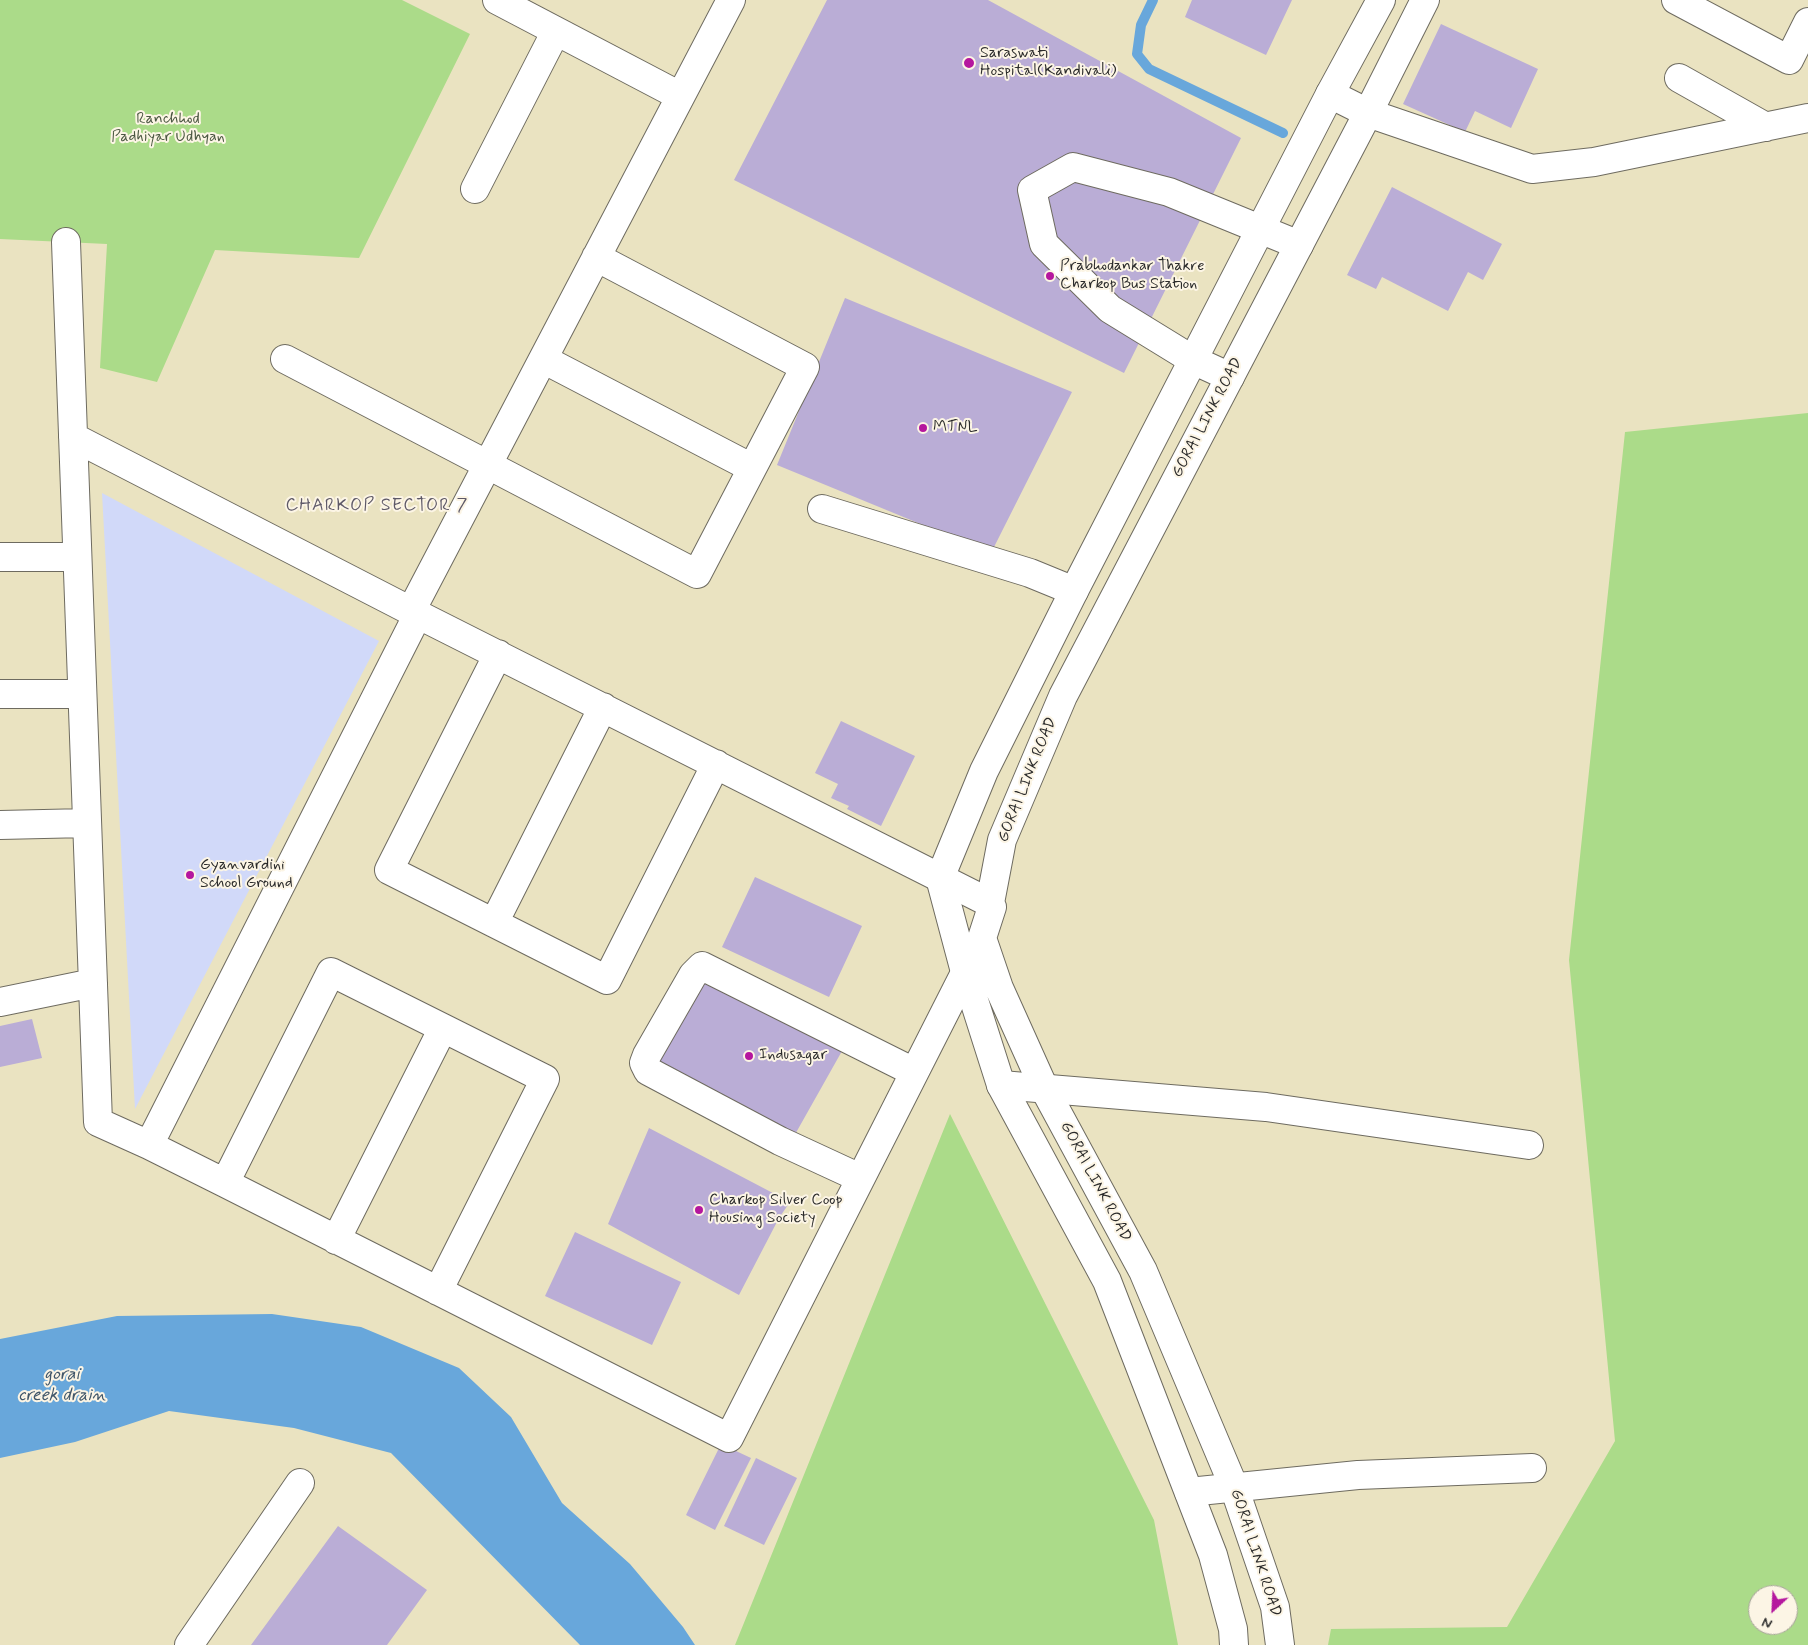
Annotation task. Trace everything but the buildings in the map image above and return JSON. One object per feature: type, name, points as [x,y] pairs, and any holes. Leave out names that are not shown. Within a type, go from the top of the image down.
[{"type":"street","points":[[497,0],[680,96]]},
{"type":"street","points":[[149,1145],[488,464],[730,0]]},
{"type":"street","points":[[1234,1645],[1233,1629],[1213,1554],[1107,1280],[1001,1085],[965,972],[940,878],[984,771],[1074,590],[1330,94],[1381,0]]},
{"type":"street","name":"GORAI LINK ROAD","points":[[1280,1645],[1275,1607],[1234,1487],[1143,1271],[1044,1088],[999,988],[982,938],[992,907],[990,903],[1002,840],[1062,696],[1368,113],[1425,0]]},
{"type":"street","points":[[1676,0],[1789,60],[1808,22]]},
{"type":"street","points":[[475,189],[556,31]]},
{"type":"street","points":[[1679,78],[1766,127]]},
{"type":"street","points":[[1330,94],[1368,113],[1532,169],[1594,162],[1808,118]]},
{"type":"street","points":[[1230,377],[1193,360],[1110,310],[1044,244],[1032,190],[1073,167],[1169,192],[1299,245]]},
{"type":"street","points":[[66,242],[98,1122],[149,1145],[729,1438],[982,938]]},
{"type":"street","points":[[285,359],[697,574],[805,367],[596,257]]},
{"type":"street","points":[[543,359],[752,468]]},
{"type":"street","points":[[73,437],[990,903]]},
{"type":"street","points":[[822,509],[1030,573],[1074,590]]},
{"type":"street","points":[[0,557],[77,557]]},
{"type":"street","points":[[498,654],[389,870],[606,980],[716,764]]},
{"type":"street","points":[[0,694],[82,694]]},
{"type":"street","points":[[494,923],[603,707]]},
{"type":"street","points":[[0,825],[87,823]]},
{"type":"street","points":[[860,1178],[780,1141],[648,1071],[644,1064],[647,1055],[692,975],[702,966],[914,1072]]},
{"type":"street","points":[[224,1183],[331,972],[443,1028],[546,1080],[438,1291]]},
{"type":"street","points":[[0,1002],[93,983]]},
{"type":"street","points":[[336,1240],[443,1028]]},
{"type":"street","points":[[1001,1085],[1266,1107],[1529,1145]]},
{"type":"street","points":[[1189,1492],[1358,1475],[1532,1468]]},
{"type":"street","points":[[189,1645],[300,1483]]},
{"type":"shaded area","name":"Gyanvardini School Ground","points":[[102,493],[379,641],[135,1109]]},
{"type":"green space","name":"Ranchhod Padhiyar Udhyan","points":[[0,0],[402,0],[470,34],[359,258],[215,250],[157,382],[100,368],[107,244],[0,239]]},
{"type":"green space","points":[[1808,413],[1808,1645],[1328,1645],[1331,1629],[1507,1627],[1615,1441],[1569,960],[1625,432]]},
{"type":"green space","points":[[950,1114],[1154,1520],[1178,1645],[735,1645]]},
{"type":"water","name":"gorai creek drain","points":[[272,1314],[361,1327],[459,1368],[511,1417],[562,1503],[630,1564],[683,1627],[695,1645],[580,1645],[391,1453],[294,1428],[169,1411],[75,1442],[0,1458],[0,1339],[117,1316]]},
{"type":"waterway","points":[[1153,0],[1141,25],[1137,54],[1149,69],[1283,133]]},
{"type":"place","name":"Saraswati Hospital(Kandivali)","points":[[969,63]]},
{"type":"place","name":"Prabhodankar Thakre Charkop Bus Station","points":[[1050,276]]},
{"type":"place","name":"MTNL","points":[[923,428]]},
{"type":"place","name":"Gyanvardini School Ground","points":[[190,875]]},
{"type":"place","name":"Indusagar","points":[[749,1056]]},
{"type":"place","name":"Charkop Silver Coop Housing Society","points":[[699,1210]]},
{"type":"district","name":"CHARKOP SECTOR 7","points":[[377,506]]}]
